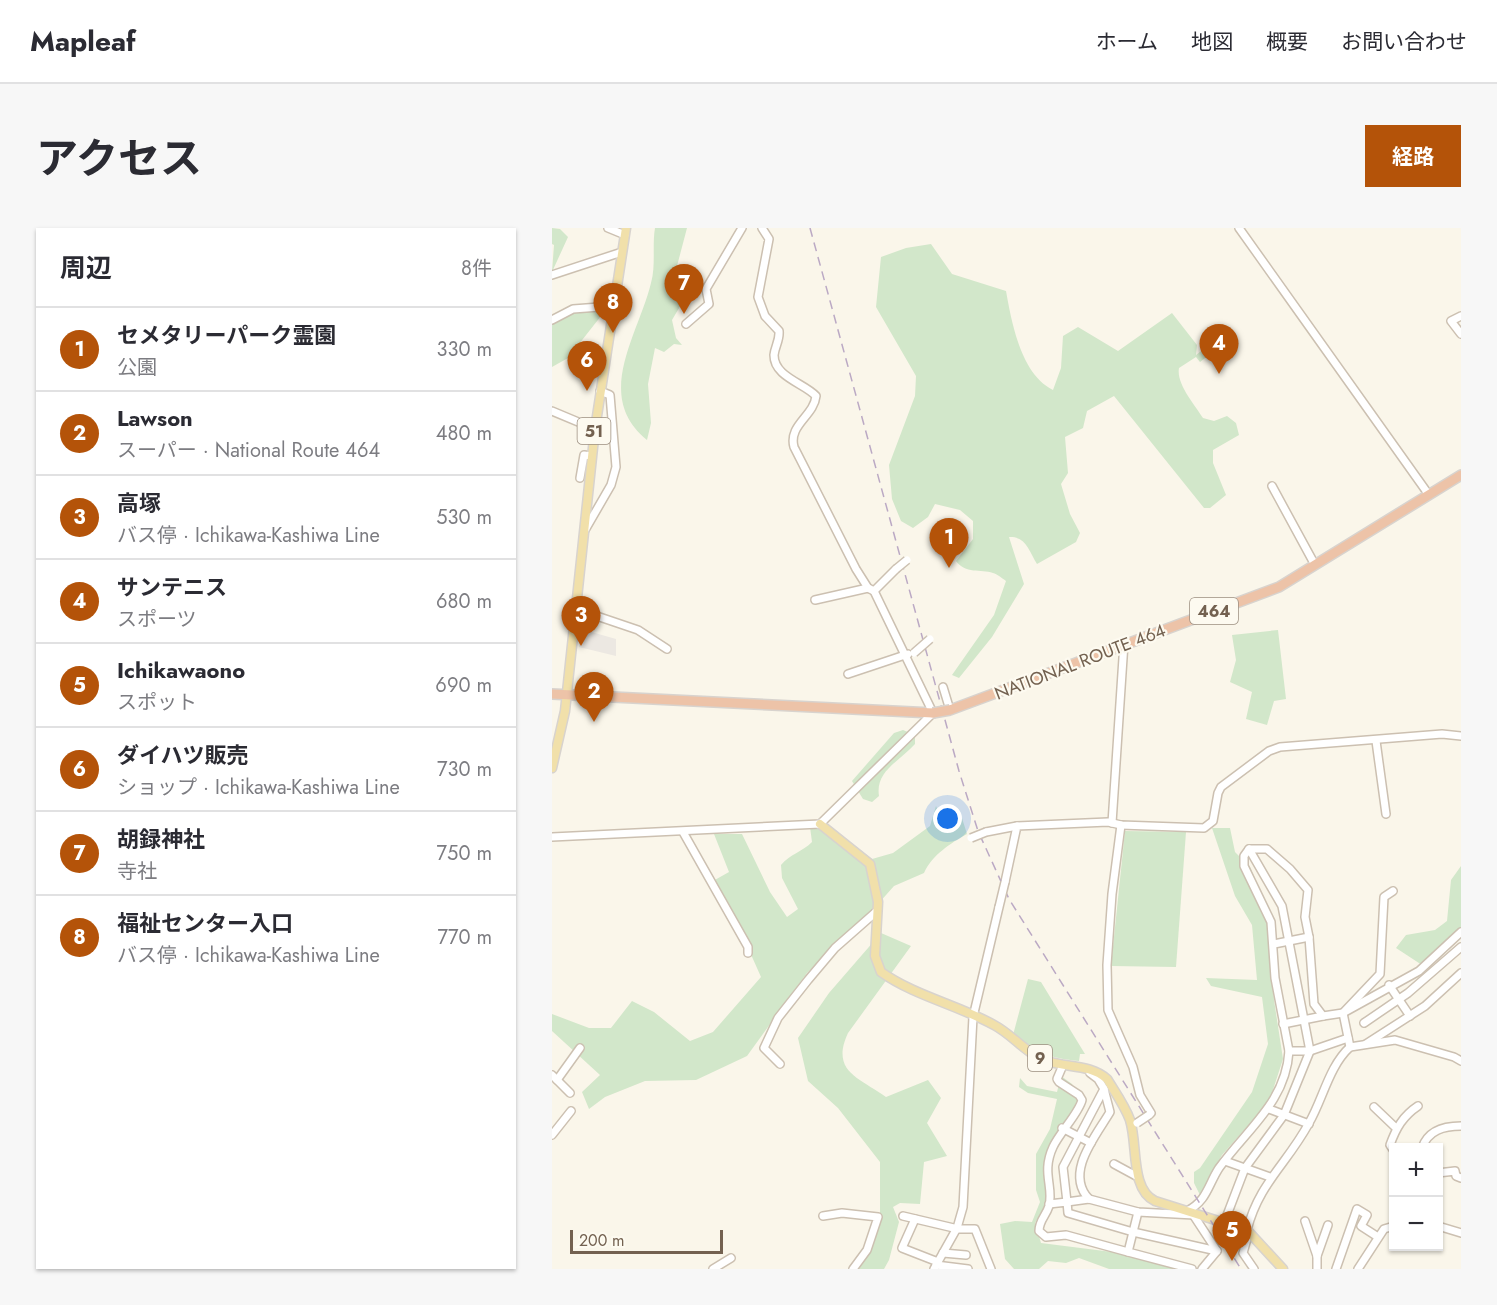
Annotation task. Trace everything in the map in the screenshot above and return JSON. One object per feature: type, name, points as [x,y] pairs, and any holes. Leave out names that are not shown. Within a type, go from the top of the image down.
[{"type":"highway","name":"NATIONAL ROUTE 464","points":[[950,710],[1264,593],[1315,566],[1461,475]]},
{"type":"highway","name":"464","points":[[552,694],[933,713],[950,710]]},
{"type":"main road","name":"51","points":[[552,768],[560,739],[567,696],[595,429],[625,231]]},
{"type":"main road","name":"9","points":[[820,824],[870,864],[878,911],[875,957],[881,972],[994,1025],[1030,1053],[1063,1065],[1095,1070],[1107,1079],[1125,1109],[1134,1137],[1140,1188],[1149,1199],[1248,1232],[1283,1269]]},
{"type":"street","points":[[608,228],[625,231]]},
{"type":"street","points":[[686,324],[709,304],[706,289],[742,228]]},
{"type":"street","points":[[552,837],[820,824],[933,713],[910,654],[842,543],[794,447],[794,434],[816,396],[784,374],[776,364],[774,354],[779,331],[765,316],[758,297],[769,239],[762,228]]},
{"type":"street","points":[[1239,228],[1429,495]]},
{"type":"street","points":[[552,275],[622,252]]},
{"type":"street","points":[[552,320],[573,309],[613,306]]},
{"type":"street","points":[[1461,316],[1452,321],[1461,334]]},
{"type":"street","points":[[584,535],[610,485],[616,468],[609,393],[600,391]]},
{"type":"street","points":[[603,404],[611,405]]},
{"type":"street","points":[[552,411],[595,429]]},
{"type":"street","points":[[580,478],[584,455],[592,456]]},
{"type":"street","points":[[1272,486],[1315,566]]},
{"type":"street","points":[[815,600],[871,590],[907,560]]},
{"type":"street","points":[[576,609],[638,630],[667,649]]},
{"type":"street","points":[[848,674],[910,654],[930,639]]},
{"type":"street","points":[[1112,824],[1124,644]]},
{"type":"street","points":[[944,687],[950,710]]},
{"type":"street","points":[[971,838],[986,832],[1017,826],[1072,822],[1208,827],[1213,821],[1219,790],[1269,751],[1290,746],[1442,734],[1461,736]]},
{"type":"street","points":[[1376,741],[1386,814]]},
{"type":"street","points":[[1121,825],[1112,894],[1107,965],[1108,1010],[1133,1067],[1140,1095],[1151,1113],[1137,1123],[1134,1137]]},
{"type":"street","points":[[936,1265],[957,1228],[963,1207],[973,1017],[1017,826]]},
{"type":"street","points":[[683,832],[748,947],[748,953]]},
{"type":"street","points":[[1224,1223],[1245,1168],[1284,1115],[1310,1051],[1282,906],[1250,849]]},
{"type":"street","points":[[1049,1204],[1089,1199],[1138,1212],[1191,1213],[1204,1200],[1225,1161],[1269,1109],[1284,1082],[1289,1051],[1275,978],[1271,922],[1244,866],[1244,856],[1250,849],[1267,849],[1306,886],[1305,917],[1309,937],[1314,1004],[1323,1016]]},
{"type":"street","points":[[1343,1013],[1380,974],[1384,897],[1393,891]]},
{"type":"street","points":[[780,1064],[765,1050],[764,1045],[778,1018],[835,948],[878,911]]},
{"type":"street","points":[[1283,1024],[1343,1013],[1389,985],[1419,971],[1461,932]]},
{"type":"street","points":[[1274,944],[1309,937]]},
{"type":"street","points":[[1364,1023],[1399,1000],[1461,946],[1455,938]]},
{"type":"street","points":[[1366,1044],[1425,1006],[1461,973]]},
{"type":"street","points":[[1389,985],[1410,1016]]},
{"type":"street","points":[[1343,1013],[1350,1047]]},
{"type":"street","points":[[1289,1051],[1310,1051],[1348,1038]]},
{"type":"street","points":[[1254,1269],[1243,1253],[1256,1202],[1270,1177],[1290,1154],[1309,1124],[1337,1062],[1350,1047],[1395,1040],[1461,1061]]},
{"type":"street","points":[[570,1093],[555,1078],[579,1048]]},
{"type":"street","points":[[1063,1065],[1057,1079],[1079,1095],[1082,1100],[1080,1107],[1062,1128],[1052,1150],[1046,1172],[1049,1204],[1039,1223],[1042,1235],[1074,1237],[1192,1269]]},
{"type":"street","points":[[1083,1068],[1098,1079],[1104,1089],[1110,1112],[1084,1157],[1079,1178],[1082,1189],[1089,1199]]},
{"type":"street","points":[[1104,1089],[1063,1167],[1068,1213],[1133,1232],[1217,1251]]},
{"type":"street","points":[[1391,1143],[1396,1128],[1407,1113],[1418,1106]]},
{"type":"street","points":[[1374,1107],[1396,1128]]},
{"type":"street","points":[[1269,1109],[1309,1124]]},
{"type":"street","points":[[552,1135],[571,1111]]},
{"type":"street","points":[[1424,1143],[1433,1132],[1444,1127],[1461,1126]]},
{"type":"street","points":[[1062,1128],[1091,1143]]},
{"type":"street","points":[[1225,1161],[1270,1177]]},
{"type":"street","points":[[1114,1164],[1138,1177]]},
{"type":"street","points":[[1443,1172],[1455,1171],[1456,1176],[1461,1178]]},
{"type":"street","points":[[1336,1269],[1357,1209],[1367,1215],[1361,1226],[1378,1237]]},
{"type":"street","points":[[1128,1252],[1138,1212]]},
{"type":"street","points":[[823,1216],[842,1213],[878,1217],[867,1250],[853,1269]]},
{"type":"street","points":[[1191,1213],[1217,1251]]},
{"type":"street","points":[[903,1216],[957,1228],[975,1229],[991,1269]]},
{"type":"street","points":[[915,1219],[902,1248],[936,1265],[968,1269]]},
{"type":"street","points":[[1305,1221],[1317,1256],[1317,1269]]},
{"type":"street","points":[[1317,1256],[1328,1225]]},
{"type":"street","points":[[1358,1269],[1378,1237],[1384,1229],[1389,1228]]},
{"type":"street","points":[[1443,1228],[1461,1233]]},
{"type":"street","points":[[1202,1269],[1217,1251]]},
{"type":"street","points":[[943,1253],[966,1256]]},
{"type":"street","points":[[713,1269],[731,1258]]},
{"type":"shaded area","points":[[581,629],[616,639],[616,656],[579,647]]},
{"type":"green space","points":[[552,228],[560,229],[568,237],[552,272],[554,245],[552,244]]},
{"type":"green space","points":[[655,228],[687,228],[672,285],[675,294],[701,290],[682,303],[672,320],[676,338],[682,345],[674,344],[664,352],[655,348],[648,384],[651,423],[647,440],[631,423],[623,404],[621,385],[624,365],[652,276]]},
{"type":"green space","points":[[931,244],[952,274],[1006,291],[1015,333],[1026,360],[1042,383],[1053,390],[1061,368],[1063,336],[1078,327],[1118,351],[1172,313],[1197,345],[1196,355],[1209,345],[1214,351],[1200,362],[1196,357],[1179,368],[1183,387],[1203,418],[1214,421],[1227,416],[1236,423],[1239,435],[1213,450],[1213,463],[1226,495],[1210,508],[1204,508],[1114,396],[1087,411],[1083,428],[1065,437],[1068,473],[1061,484],[1070,514],[1080,533],[1076,542],[1037,564],[1023,542],[1015,537],[1009,537],[1024,584],[992,637],[959,678],[952,675],[994,615],[1006,581],[993,573],[964,568],[956,561],[973,539],[973,521],[960,510],[935,504],[928,517],[913,528],[901,521],[892,499],[889,465],[915,396],[916,376],[876,307],[881,257],[906,248]]},
{"type":"green space","points":[[599,310],[601,316],[568,358],[552,367],[552,324],[573,312]]},
{"type":"green space","points":[[1278,630],[1286,699],[1274,701],[1267,725],[1246,719],[1252,692],[1230,682],[1236,660],[1232,635]]},
{"type":"green space","points":[[903,730],[915,735],[915,744],[885,773],[879,787],[879,796],[872,802],[863,799],[852,781],[894,733]]},
{"type":"green space","points":[[936,806],[942,821],[961,815],[967,834],[937,855],[924,873],[894,886],[870,913],[807,973],[747,1056],[696,1080],[645,1081],[605,1097],[589,1109],[582,1092],[600,1075],[552,1031],[552,1014],[589,1028],[611,1028],[632,1001],[654,1012],[690,1041],[713,1032],[761,977],[733,914],[713,881],[729,872],[714,834],[742,834],[770,892],[787,917],[798,909],[782,878],[781,865],[812,842],[810,827],[825,823],[872,859],[893,853],[930,826]]},
{"type":"green space","points":[[1212,828],[1230,828],[1235,852],[1250,867],[1275,925],[1270,943],[1274,1000],[1283,1059],[1269,1102],[1222,1155],[1200,1195],[1194,1183],[1194,1172],[1200,1168],[1252,1092],[1268,1044],[1262,997],[1211,986],[1206,978],[1257,980],[1252,925],[1235,896]]},
{"type":"green space","points":[[1125,831],[1186,832],[1176,967],[1111,966]]},
{"type":"green space","points":[[1461,866],[1461,928],[1422,965],[1396,948],[1406,935],[1435,930],[1447,921],[1451,880]]},
{"type":"green space","points":[[881,933],[911,946],[848,1033],[843,1046],[845,1065],[858,1079],[886,1097],[928,1080],[941,1098],[927,1123],[947,1156],[924,1162],[920,1204],[900,1203],[893,1207],[899,1222],[889,1260],[884,1269],[856,1269],[880,1220],[880,1162],[838,1108],[808,1081],[798,1038],[829,993]]},
{"type":"green space","points":[[1028,979],[1041,982],[1085,1054],[1080,1054],[1079,1061],[1044,1054],[1013,1035]]},
{"type":"green space","points":[[1061,1076],[1072,1084],[1081,1099],[1046,1167],[1048,1202],[1035,1223],[1041,1243],[1128,1254],[1184,1269],[1109,1269],[1079,1258],[1066,1263],[1048,1261],[1039,1269],[1014,1269],[1005,1259],[1000,1224],[1015,1221],[1032,1222],[1040,1202],[1036,1190],[1036,1154],[1050,1129],[1057,1099],[1028,1093],[1019,1087],[1020,1078],[1027,1086],[1057,1092]]},
{"type":"railway","points":[[810,228],[959,771],[978,831],[1009,899],[1241,1269]]},
{"type":"place","name":"胡録神社","points":[[684,314]]},
{"type":"place","name":"福祉センター入口","points":[[613,333]]},
{"type":"place","name":"サンテニス","points":[[1219,374]]},
{"type":"place","name":"ダイハツ販売","points":[[587,391]]},
{"type":"place","name":"セメタリーパーク霊園","points":[[949,568]]},
{"type":"place","name":"高塚","points":[[581,646]]},
{"type":"place","name":"Lawson","points":[[594,722]]},
{"type":"place","name":"Ichikawaono","points":[[1232,1261]]}]
